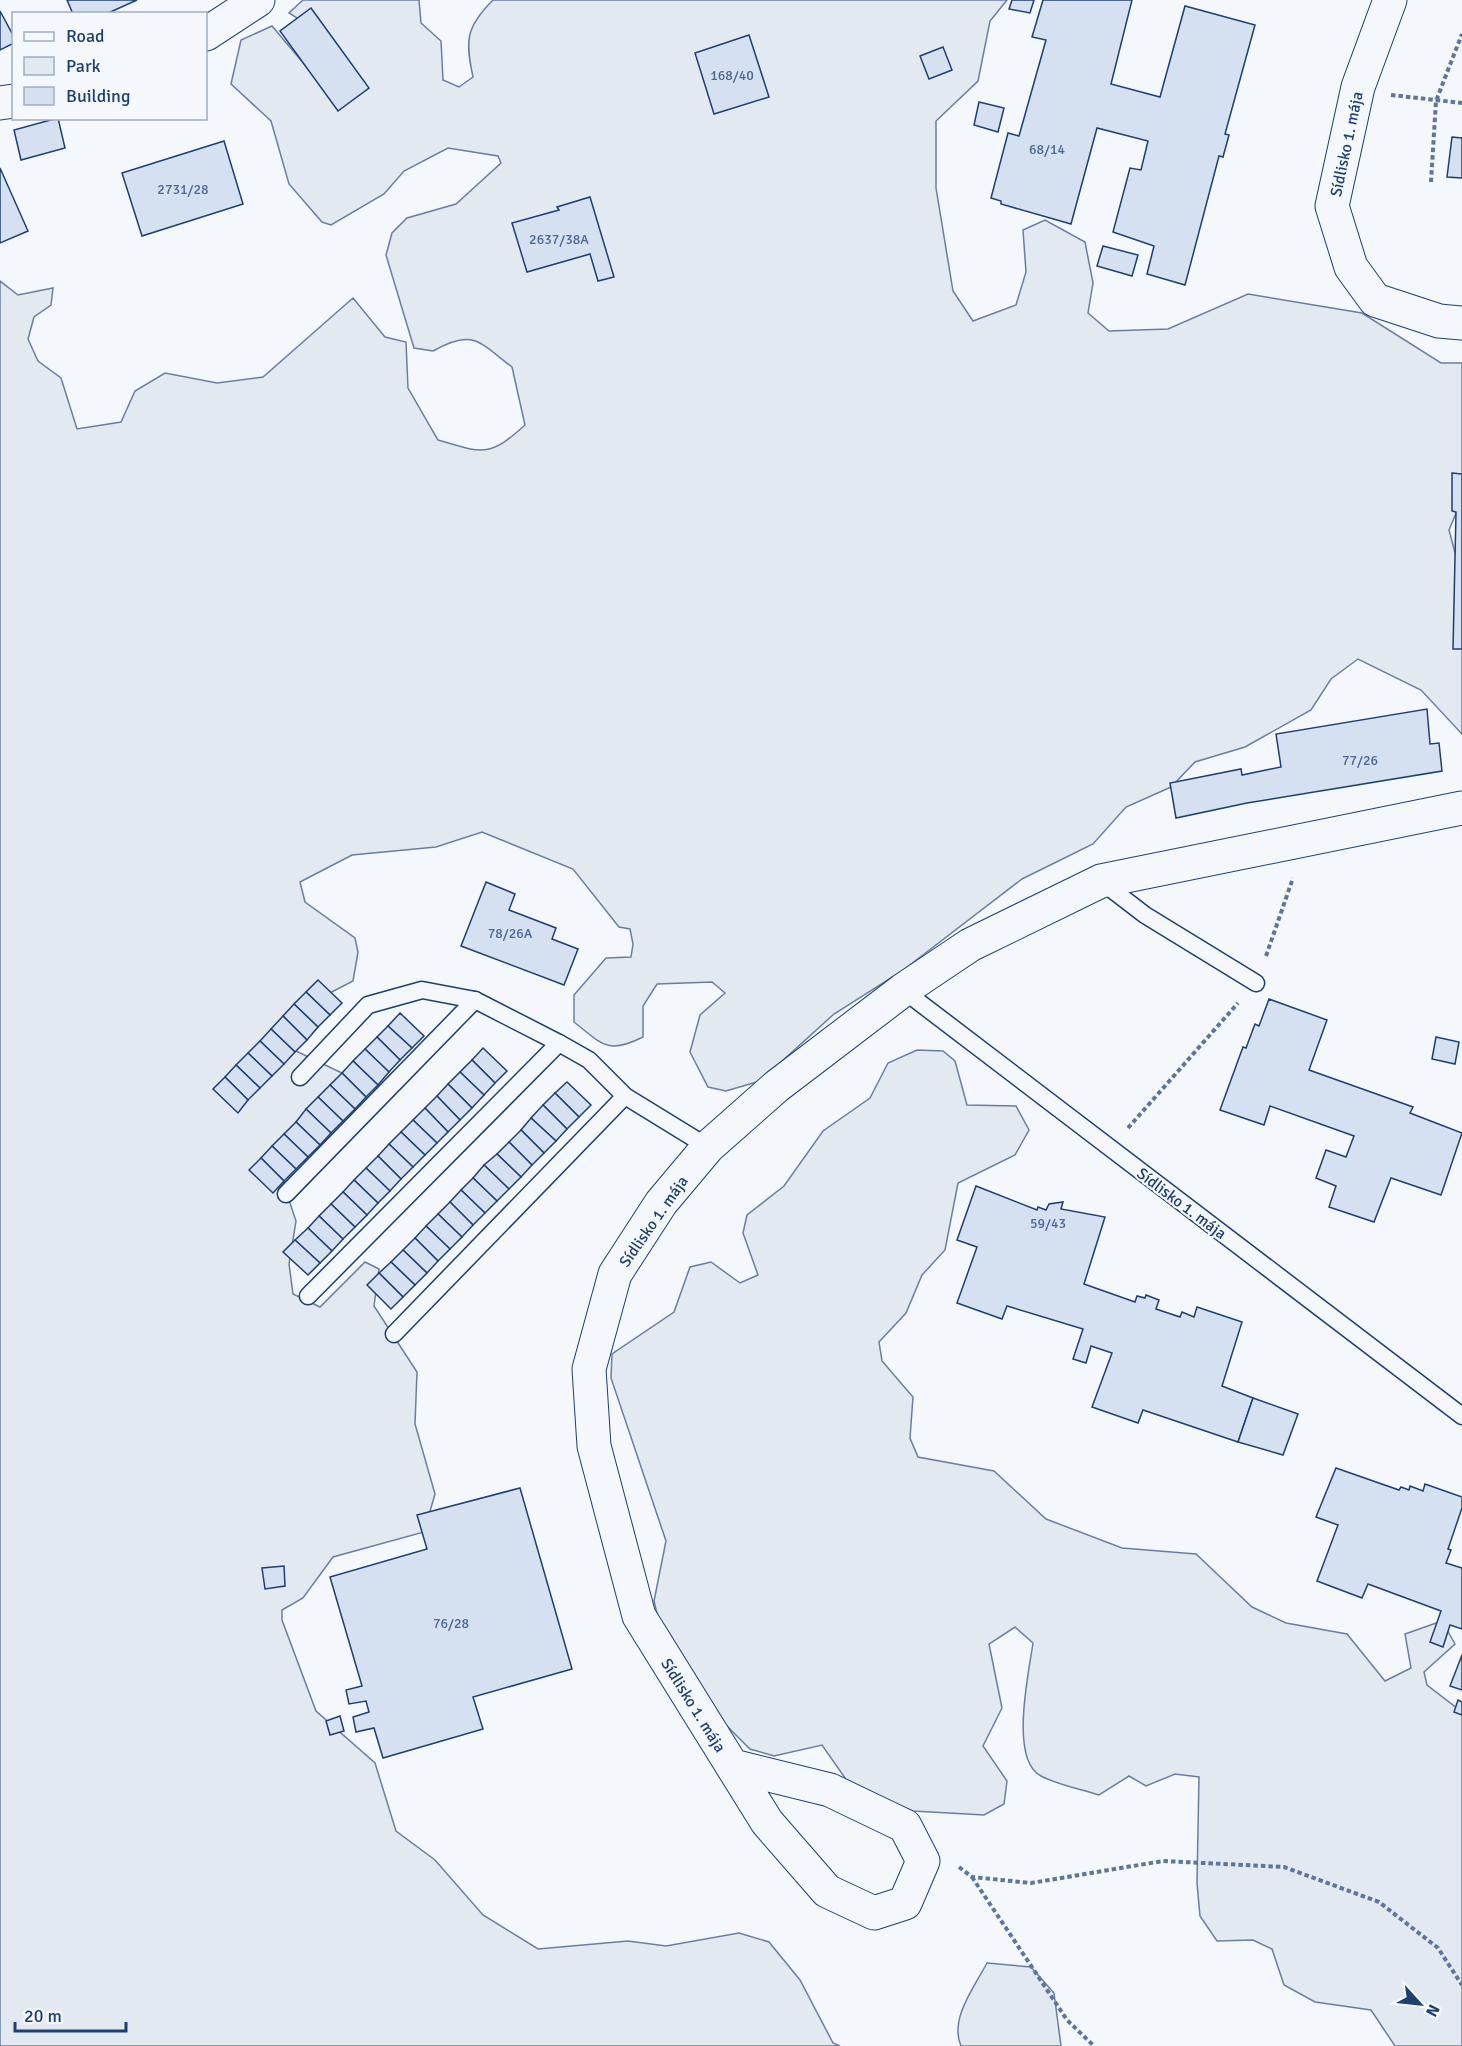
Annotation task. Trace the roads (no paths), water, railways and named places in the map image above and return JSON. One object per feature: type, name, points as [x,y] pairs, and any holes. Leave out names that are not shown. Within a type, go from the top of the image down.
[{"type":"street","points":[[207,33],[258,0]]},
{"type":"street","name":"Sídlisko 1. mája","points":[[1390,0],[1358,87],[1332,206],[1351,267],[1375,300],[1438,321],[1462,323]]},
{"type":"street","name":"Sídlisko 1. mája","points":[[733,1766],[830,1790],[905,1826],[923,1861],[905,1903],[874,1913],[827,1892],[767,1822],[639,1616],[594,1446],[589,1369],[615,1274],[662,1203],[708,1146],[777,1086],[903,990],[969,945],[1101,881],[1462,808]]},
{"type":"lane","points":[[1101,881],[1146,915],[1256,983]]},
{"type":"lane","points":[[300,1077],[368,1005],[422,990],[475,1000],[590,1060],[625,1096],[708,1146]]},
{"type":"lane","name":"Sídlisko 1. mája","points":[[903,990],[1462,1416]]},
{"type":"lane","points":[[286,1194],[475,1000]]},
{"type":"lane","points":[[308,1296],[558,1043]]},
{"type":"lane","points":[[394,1335],[625,1096]]}]
